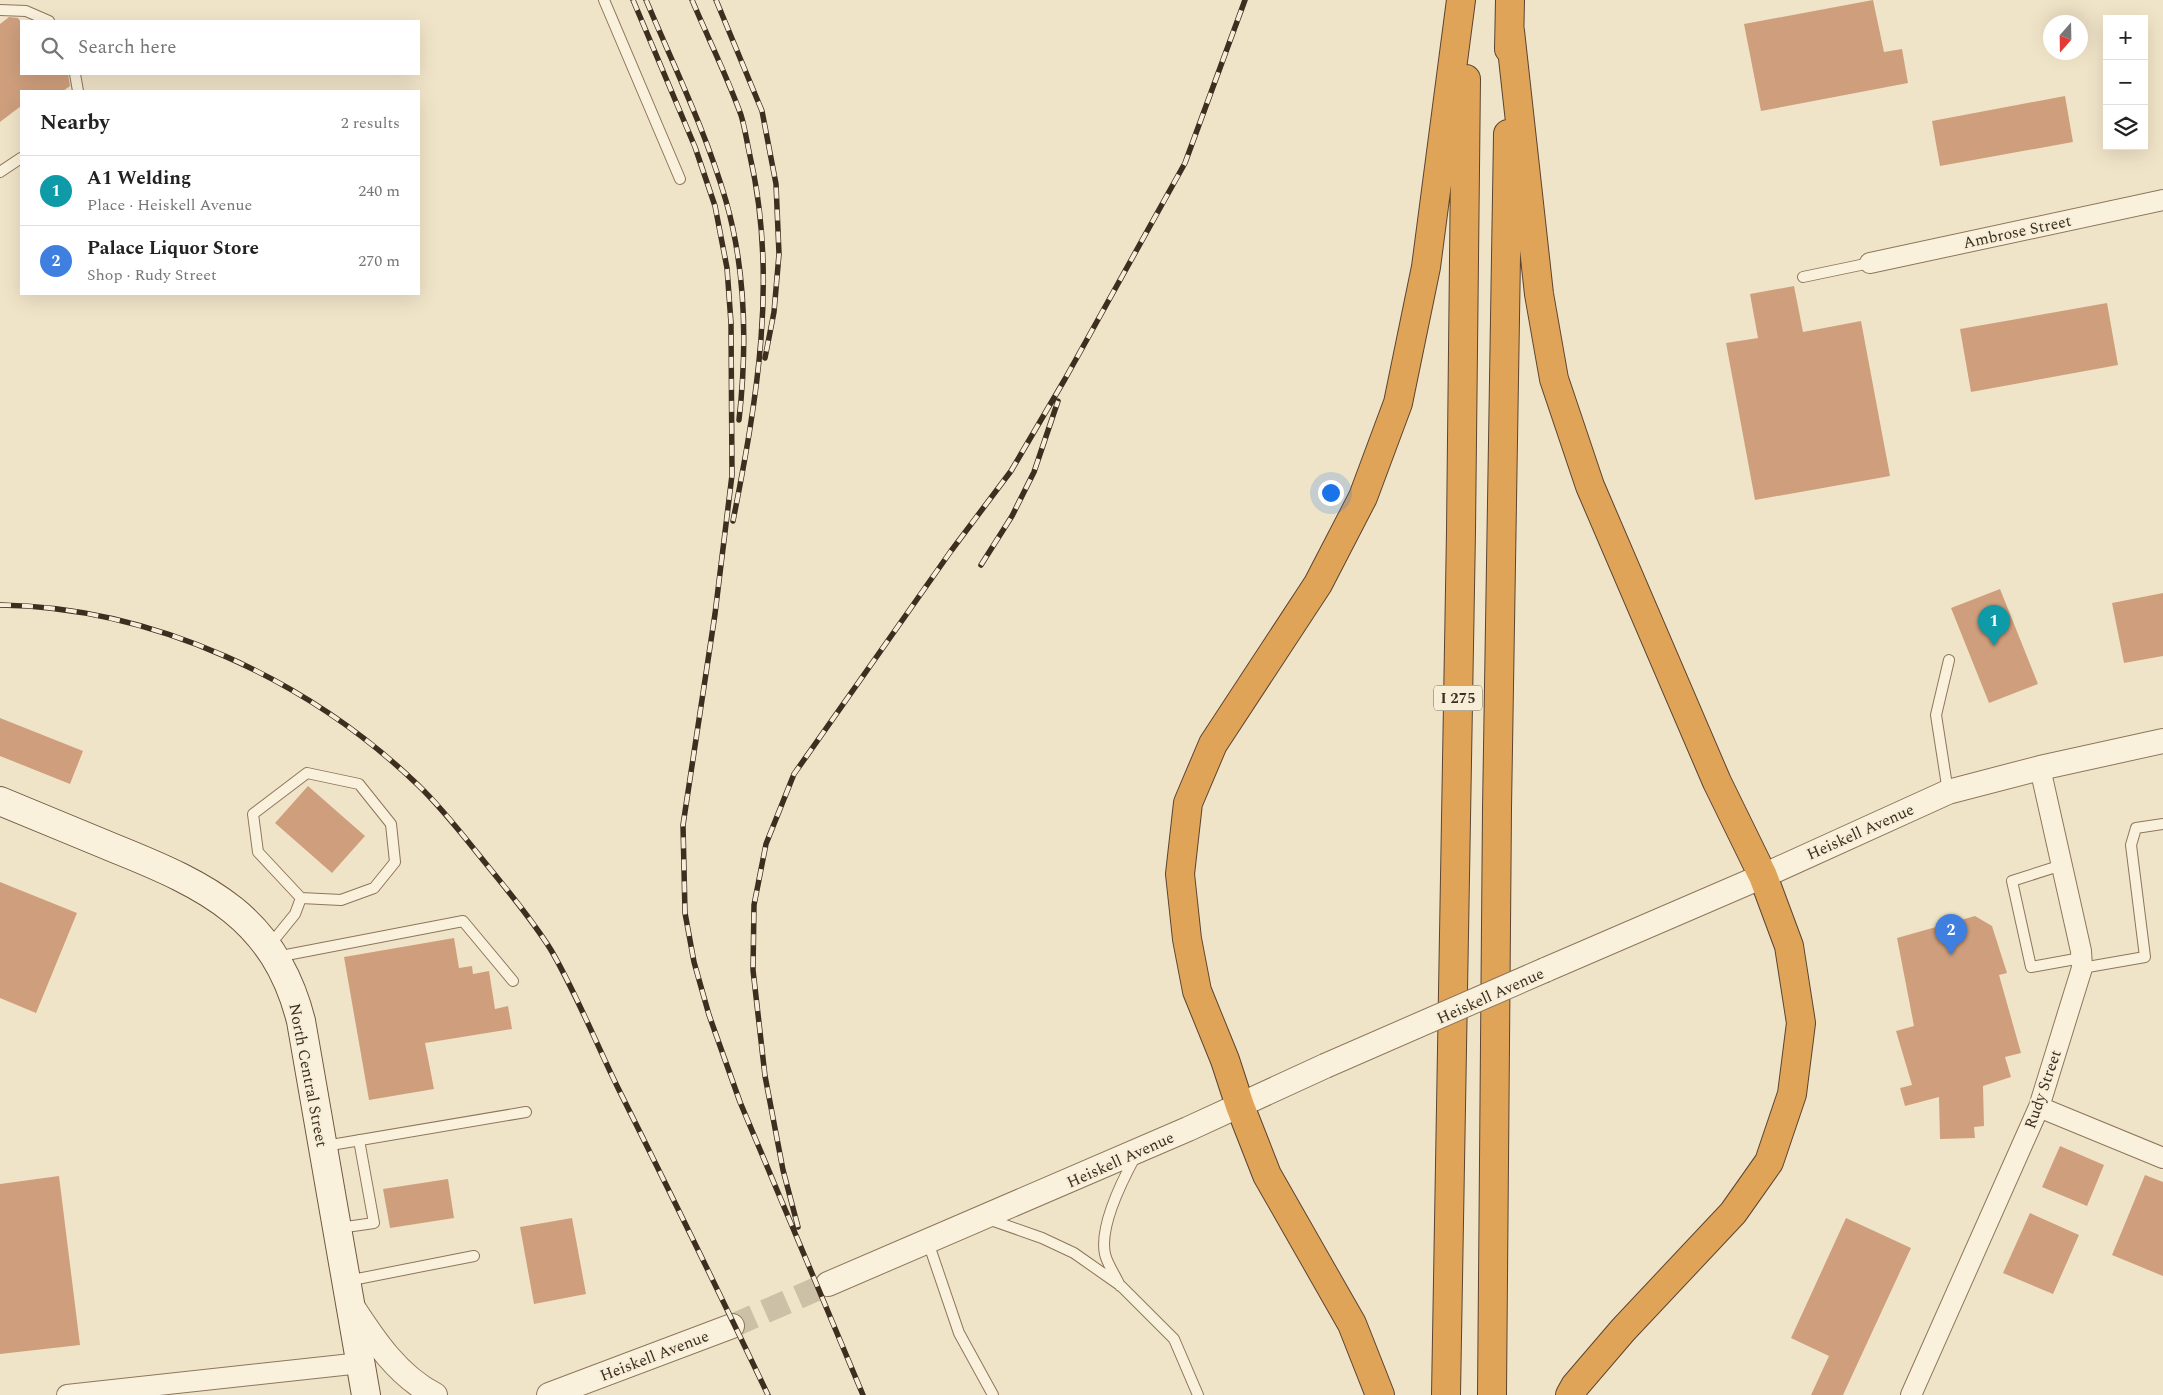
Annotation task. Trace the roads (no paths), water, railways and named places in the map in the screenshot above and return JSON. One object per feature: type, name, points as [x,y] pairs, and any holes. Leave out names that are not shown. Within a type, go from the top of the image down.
[{"type":"highway","points":[[1380,1395],[1352,1324],[1267,1175],[1240,1106],[1225,1060],[1197,991],[1187,939],[1180,874],[1188,803],[1213,744],[1318,584],[1363,497],[1398,404],[1426,267],[1461,0]]},
{"type":"highway","name":"I 275","points":[[1446,1395],[1461,541],[1466,0]]},
{"type":"highway","name":"I 275","points":[[1492,1395],[1497,799],[1510,0]]},
{"type":"highway","points":[[1510,31],[1539,294],[1554,378],[1590,486],[1717,782],[1763,876],[1790,946],[1801,1023],[1792,1094],[1769,1162],[1734,1214],[1623,1330],[1575,1386],[1570,1395]]},
{"type":"main road","name":"North Central Street","points":[[0,801],[155,864],[188,880],[234,909],[253,927],[272,952],[296,998],[302,1021],[366,1395]]},
{"type":"street","name":"Ambrose Street","points":[[1870,263],[2163,200]]},
{"type":"street","name":"Heiskell Avenue","points":[[828,1284],[1240,1106],[1325,1066],[1763,876],[1948,792],[2040,768],[2163,741]]},
{"type":"street","name":"Rudy Street","points":[[1911,1395],[2039,1107],[2082,963],[2040,768]]},
{"type":"street","points":[[2039,1107],[2163,1158]]},
{"type":"street","points":[[349,1293],[393,1362],[410,1378],[435,1395]]},
{"type":"street","name":"Heiskell Avenue","points":[[549,1395],[732,1326]]},
{"type":"street","points":[[67,1395],[361,1363]]},
{"type":"lane","points":[[604,0],[680,180]]},
{"type":"lane","points":[[0,10],[26,11],[47,20]]},
{"type":"lane","points":[[75,75],[78,90]]},
{"type":"lane","points":[[0,172],[20,159]]},
{"type":"lane","points":[[1803,278],[1870,263]]},
{"type":"lane","points":[[1948,792],[1936,715],[1949,660]]},
{"type":"lane","points":[[307,773],[359,784],[391,824],[395,862],[374,888],[341,900],[301,898],[258,852],[254,814],[307,773]]},
{"type":"lane","points":[[2062,865],[2012,881],[2031,966],[2145,957],[2131,845],[2136,828],[2163,824]]},
{"type":"lane","points":[[272,952],[295,914],[301,898]]},
{"type":"lane","points":[[272,952],[463,921],[513,981]]},
{"type":"lane","points":[[323,1146],[526,1112]]},
{"type":"lane","points":[[338,1228],[374,1223],[359,1140]]},
{"type":"lane","points":[[1121,1286],[1105,1254],[1106,1227],[1126,1173],[1138,1150]]},
{"type":"lane","points":[[984,1218],[1042,1238],[1074,1253],[1121,1286],[1174,1339],[1198,1395]]},
{"type":"lane","points":[[928,1242],[958,1332],[993,1395]]},
{"type":"lane","points":[[349,1293],[474,1256]]},
{"type":"tunnel","points":[[732,1326],[828,1284]]},
{"type":"railway","points":[[633,0],[695,147],[715,206],[727,268],[731,323],[732,475],[715,614],[683,825],[685,913],[694,962],[709,1015],[740,1102],[863,1395]]},
{"type":"railway","points":[[646,0],[709,150],[733,228],[741,282],[744,338],[739,420]]},
{"type":"railway","points":[[692,0],[724,71],[741,115],[758,202],[763,247],[761,339],[756,385],[750,430],[733,521]]},
{"type":"railway","points":[[716,0],[762,111],[776,184],[779,254],[774,312],[765,358]]},
{"type":"railway","points":[[798,1227],[783,1170],[765,1076],[753,970],[754,905],[766,844],[794,774],[951,551],[1011,471],[1065,379],[1185,163],[1245,0]]},
{"type":"railway","points":[[981,565],[1012,516],[1034,472],[1058,401]]},
{"type":"railway","points":[[0,605],[57,609],[115,619],[171,635],[225,656],[278,682],[328,713],[375,747],[427,794],[454,824],[512,896],[551,950],[768,1395]]},
{"type":"place","name":"A1 Welding","points":[[1994,646]]},
{"type":"place","name":"Palace Liquor Store","points":[[1951,955]]}]
